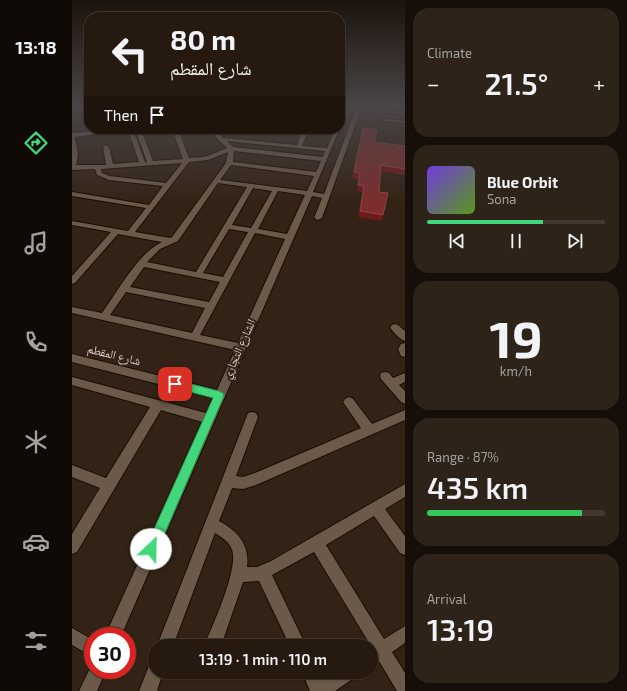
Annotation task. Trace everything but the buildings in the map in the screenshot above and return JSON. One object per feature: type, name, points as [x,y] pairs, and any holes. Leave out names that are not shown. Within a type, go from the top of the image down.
[{"type":"street","points":[[72,138],[75,155],[73,168],[110,167],[206,159],[231,149],[324,159]]},
{"type":"street","points":[[133,138],[143,164]]},
{"type":"street","points":[[142,138],[152,164]]},
{"type":"street","points":[[178,138],[187,161]]},
{"type":"street","points":[[220,138],[231,149],[229,163]]},
{"type":"street","points":[[222,138],[328,150]]},
{"type":"street","points":[[299,147],[301,138]]},
{"type":"street","name":"الشارع التجاري","points":[[117,627],[334,138]]},
{"type":"street","points":[[318,218],[348,138]]},
{"type":"street","points":[[106,147],[110,167]]},
{"type":"street","points":[[206,159],[219,166],[229,163],[317,174]]},
{"type":"street","points":[[129,234],[187,161]]},
{"type":"street","points":[[104,317],[152,251],[174,239],[216,181],[219,166]]},
{"type":"street","points":[[98,167],[99,174],[109,178],[169,185]]},
{"type":"street","points":[[216,181],[326,196]]},
{"type":"street","points":[[198,275],[251,186]]},
{"type":"street","points":[[194,337],[276,189]]},
{"type":"street","points":[[72,194],[150,207]]},
{"type":"street","points":[[72,223],[171,241]]},
{"type":"street","points":[[227,226],[290,237]]},
{"type":"street","points":[[72,281],[116,231]]},
{"type":"street","points":[[142,264],[226,280]]},
{"type":"street","points":[[72,266],[83,268]]},
{"type":"street","points":[[124,289],[211,306]]},
{"type":"street","points":[[72,310],[240,347]]},
{"type":"street","points":[[396,327],[405,337]]},
{"type":"street","points":[[405,347],[403,349],[405,353]]},
{"type":"street","name":"شارع المقطم","points":[[72,358],[219,396]]},
{"type":"street","points":[[405,377],[388,380],[405,399]]},
{"type":"street","points":[[72,382],[208,419]]},
{"type":"street","points":[[349,402],[370,430]]},
{"type":"street","points":[[72,547],[76,532],[110,486],[158,405]]},
{"type":"street","points":[[228,481],[236,483],[250,482],[405,415]]},
{"type":"street","points":[[168,639],[252,417]]},
{"type":"street","points":[[72,471],[110,486]]},
{"type":"street","points":[[238,575],[263,573],[275,567],[405,490]]},
{"type":"street","points":[[376,507],[405,548]]},
{"type":"street","points":[[211,524],[227,531],[238,545],[241,563],[215,639]]},
{"type":"street","points":[[316,542],[368,639]]},
{"type":"street","points":[[263,573],[295,639]]},
{"type":"street","points":[[378,652],[405,634]]},
{"type":"street","points":[[72,636],[84,643]]},
{"type":"street","points":[[378,655],[405,689]]},
{"type":"street","points":[[88,691],[94,679]]},
{"type":"street","points":[[148,691],[152,679]]},
{"type":"street","points":[[314,679],[320,691],[338,679]]},
{"type":"route","points":[[151,549],[219,396],[175,384]]}]
